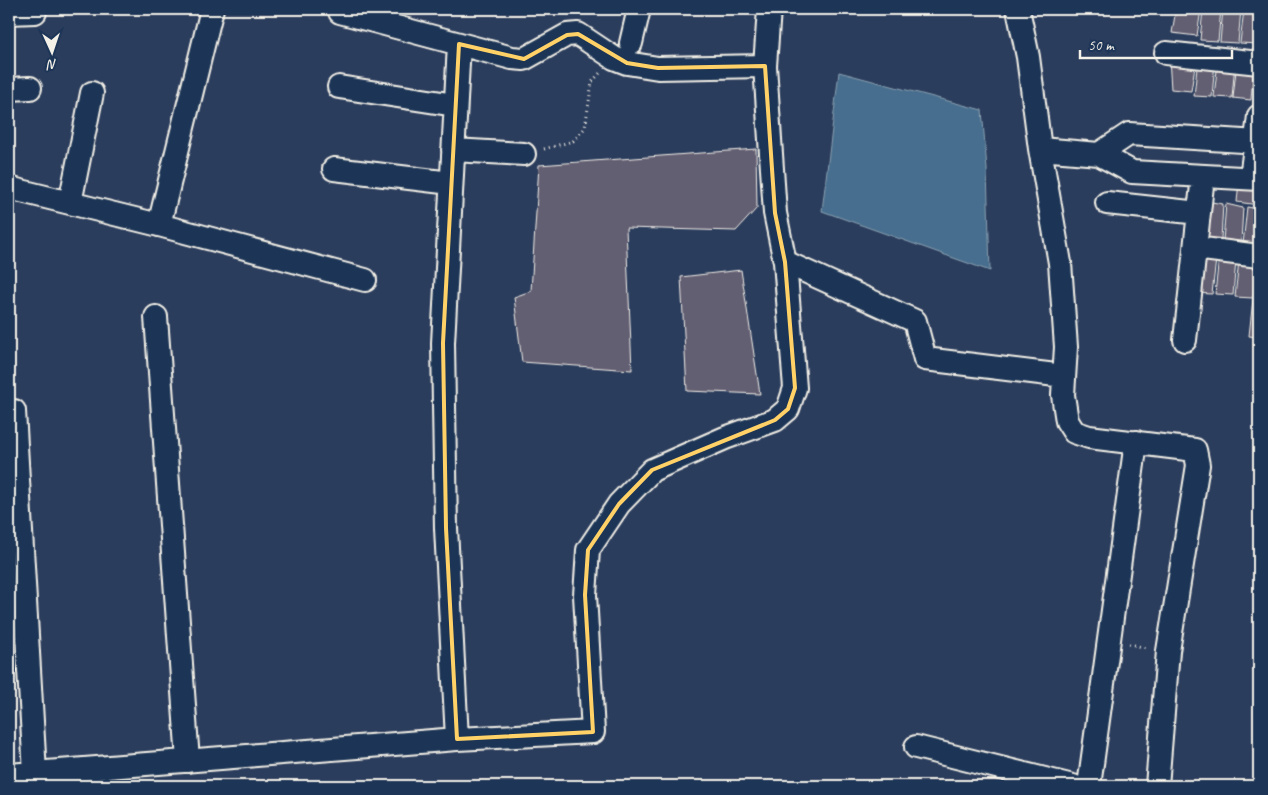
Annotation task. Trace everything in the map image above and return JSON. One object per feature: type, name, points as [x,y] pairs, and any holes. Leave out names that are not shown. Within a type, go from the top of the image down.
[{"type":"street","points":[[159,225],[212,9]]},
{"type":"street","points":[[631,43],[639,9]]},
{"type":"street","points":[[9,775],[457,739],[593,732],[585,595],[588,550],[619,504],[652,470],[725,438],[776,420],[788,409],[795,388],[786,262],[775,214],[765,66],[769,9]]},
{"type":"street","points":[[1018,9],[1028,57],[1040,149],[1060,263],[1066,347],[1063,395],[1067,422],[1074,432],[1089,437],[1195,450],[1198,465],[1168,651],[1157,786]]},
{"type":"street","points":[[9,13],[35,12]]},
{"type":"street","points":[[340,12],[512,58],[524,59],[567,34],[578,34],[614,58],[627,63],[658,68],[765,66]]},
{"type":"street","points":[[457,739],[446,528],[443,343],[459,44]]},
{"type":"street","points":[[1166,52],[1259,63]]},
{"type":"street","points":[[339,87],[455,105]]},
{"type":"street","points":[[70,203],[92,93]]},
{"type":"street","points":[[1040,149],[1099,154],[1132,172],[1255,178],[1259,116]]},
{"type":"street","points":[[1099,154],[1129,134],[1257,142]]},
{"type":"street","points":[[453,150],[524,154]]},
{"type":"street","points":[[334,169],[451,183]]},
{"type":"street","points":[[1185,340],[1203,176]]},
{"type":"street","points":[[9,188],[159,225],[365,280]]},
{"type":"street","points":[[1107,204],[1199,213]]},
{"type":"street","points":[[1195,248],[1259,256]]},
{"type":"street","points":[[786,262],[915,322],[925,359],[1064,376]]},
{"type":"street","points":[[156,317],[188,760]]},
{"type":"street","points":[[14,411],[35,773]]},
{"type":"street","points":[[1089,786],[1136,442]]},
{"type":"street","points":[[916,747],[1060,785]]},
{"type":"path","points":[[524,154],[573,142],[585,128],[592,82],[614,58]]},
{"type":"path","points":[[1109,641],[1168,651]]},
{"type":"highlighted area","points":[[578,34],[627,63],[658,68],[765,66],[775,213],[785,262],[795,388],[788,409],[775,420],[652,470],[619,504],[588,550],[585,595],[593,732],[457,739],[446,528],[443,343],[459,44],[524,59],[567,35]]},
{"type":"water","points":[[839,72],[982,110],[987,169],[990,271],[822,211]]},
{"type":"building","points":[[1176,9],[1201,9],[1197,36],[1172,33]]},
{"type":"building","points":[[1203,9],[1221,9],[1218,41],[1200,40]]},
{"type":"building","points":[[1223,9],[1241,9],[1238,43],[1220,42]]},
{"type":"building","points":[[1244,9],[1259,9],[1258,44],[1240,43]]},
{"type":"building","points":[[1169,58],[1196,60],[1191,91],[1171,89]]},
{"type":"building","points":[[1198,59],[1215,62],[1212,97],[1194,96]]},
{"type":"building","points":[[1218,61],[1235,63],[1232,98],[1214,97]]},
{"type":"building","points":[[1237,61],[1254,64],[1251,100],[1233,98]]},
{"type":"building","points":[[756,149],[757,208],[736,231],[626,228],[632,370],[522,362],[514,297],[531,291],[539,165]]},
{"type":"building","points":[[1239,181],[1259,183],[1259,205],[1237,202]]},
{"type":"building","points":[[1206,201],[1223,204],[1221,239],[1203,238]]},
{"type":"building","points":[[1226,204],[1243,208],[1241,242],[1223,241]]},
{"type":"building","points":[[1247,207],[1259,209],[1259,245],[1243,244]]},
{"type":"building","points":[[1198,256],[1216,259],[1212,294],[1194,293]]},
{"type":"building","points":[[1219,256],[1236,260],[1233,295],[1215,294]]},
{"type":"building","points":[[1239,260],[1256,263],[1253,298],[1235,297]]},
{"type":"building","points":[[741,270],[760,394],[687,391],[681,277]]},
{"type":"building","points":[[1259,270],[1259,296],[1257,296]]},
{"type":"building","points":[[1253,299],[1259,300],[1259,337],[1249,336]]}]
